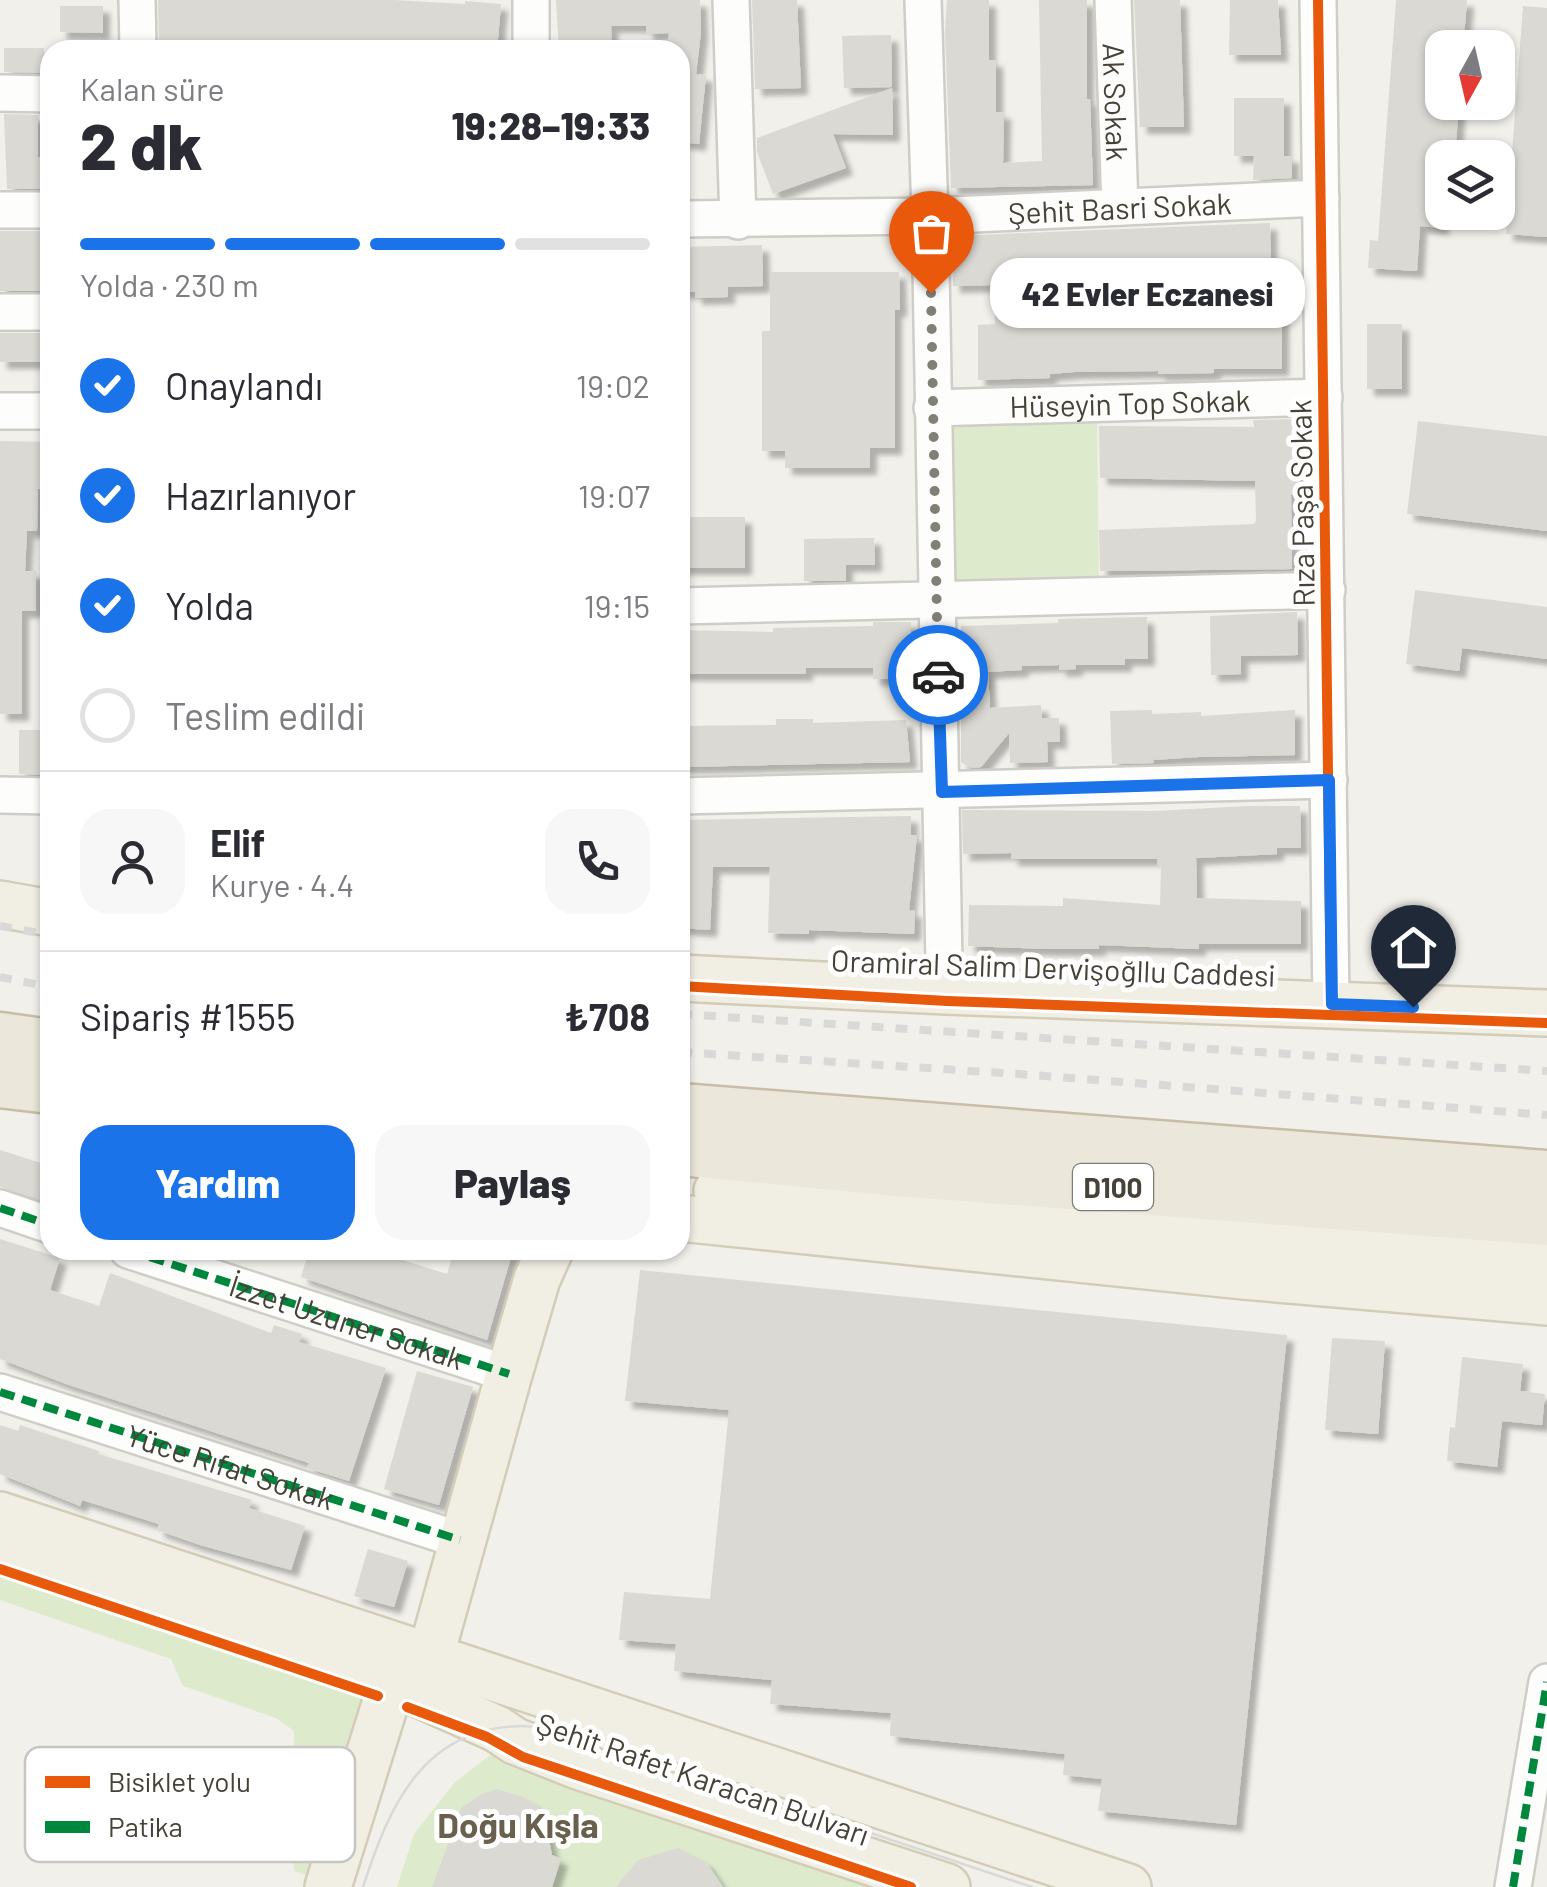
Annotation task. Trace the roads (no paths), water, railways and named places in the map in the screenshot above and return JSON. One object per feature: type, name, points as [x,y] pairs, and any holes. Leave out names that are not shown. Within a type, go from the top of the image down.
[{"type":"highway","points":[[0,1038],[40,1044]]},
{"type":"highway","points":[[0,1082],[40,1087]]},
{"type":"highway","name":"D100","points":[[690,1110],[1547,1176]]},
{"type":"highway","name":"D100","points":[[690,1151],[897,1171],[1547,1220]]},
{"type":"main road","points":[[0,877],[40,884]]},
{"type":"main road","points":[[0,904],[40,911]]},
{"type":"main road","name":"Oramiral Salim Dervişoğllu Caddesi","points":[[690,951],[944,964],[1332,991],[1547,1012]]},
{"type":"main road","name":"Oramiral Salim Dervişoğllu Caddesi","points":[[690,978],[1332,991],[1547,984]]},
{"type":"main road","points":[[690,1198],[916,1243],[1547,1302]]},
{"type":"main road","points":[[690,1198],[1547,1262]]},
{"type":"main road","points":[[355,1801],[392,1682],[428,1656],[434,1644],[460,1540],[546,1260]]},
{"type":"main road","name":"Şehit Rafet Karacan Bulvarı","points":[[0,1515],[1128,1887]]},
{"type":"main road","name":"Şehit Rafet Karacan Bulvarı","points":[[0,1551],[392,1682],[498,1729],[514,1741],[578,1766],[947,1887]]},
{"type":"main road","points":[[328,1887],[336,1862]]},
{"type":"street","points":[[136,0],[138,40]]},
{"type":"street","points":[[531,0],[532,40]]},
{"type":"street","points":[[731,0],[738,221]]},
{"type":"street","points":[[922,0],[930,216],[944,964]]},
{"type":"street","name":"Ak Sokak","points":[[1113,0],[1120,207]]},
{"type":"street","name":"Rıza Paşa Sokak","points":[[1318,0],[1332,991]]},
{"type":"street","points":[[0,93],[40,94]]},
{"type":"street","name":"Şehit Basri Sokak","points":[[690,219],[930,216],[1321,198]]},
{"type":"street","points":[[0,210],[40,210]]},
{"type":"street","points":[[0,312],[40,312]]},
{"type":"street","name":"Hüseyin Top Sokak","points":[[932,408],[1324,397]]},
{"type":"street","points":[[0,411],[40,412]]},
{"type":"street","points":[[690,606],[1328,590]]},
{"type":"street","points":[[690,796],[1329,780]]},
{"type":"street","points":[[0,795],[40,796]]},
{"type":"street","points":[[0,1208],[40,1221]]},
{"type":"street","name":"İzzet Uzuner Sokak","points":[[159,1260],[509,1374]]},
{"type":"street","name":"Yüce Rıfat Sokak","points":[[0,1392],[460,1540]]},
{"type":"street","points":[[1512,1887],[1547,1682]]},
{"type":"tram line","points":[[363,1887],[398,1801],[434,1757],[458,1741],[487,1730],[521,1726],[590,1739],[1032,1887]]},
{"type":"railway","points":[[0,926],[40,933]]},
{"type":"railway","points":[[0,977],[40,985]]},
{"type":"railway","points":[[690,1015],[1547,1071]]},
{"type":"railway","points":[[690,1053],[1547,1115]]},
{"type":"place","name":"42 Evler Eczanesi","points":[[931,293]]},
{"type":"district","name":"Doğu Kışla","points":[[518,1824]]}]
